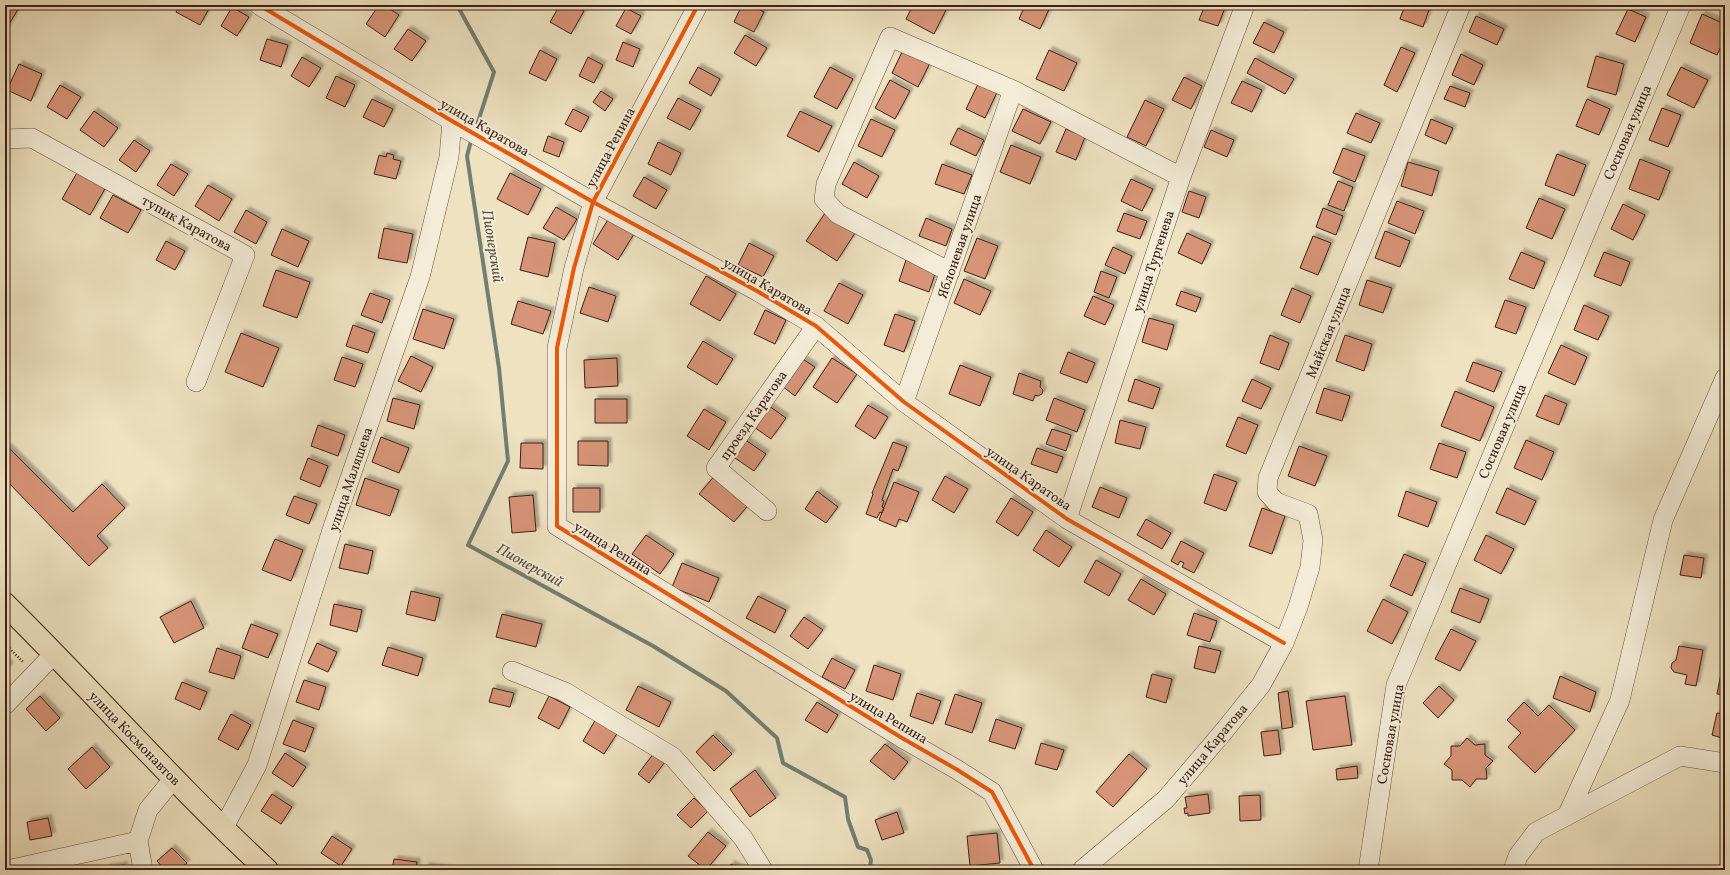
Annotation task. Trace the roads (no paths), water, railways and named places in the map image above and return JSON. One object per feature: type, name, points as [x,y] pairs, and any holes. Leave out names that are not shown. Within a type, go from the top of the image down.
[{"type":"main road","name":"улица Космонавтов","points":[[5,604],[55,653],[223,829],[267,870]]},
{"type":"street","name":"улица Каратова","points":[[259,5],[452,121],[593,202],[757,291],[816,326],[904,402],[1067,519],[1284,643],[1261,685],[1166,799],[1082,870]]},
{"type":"street","name":"улица Репина","points":[[698,5],[593,202],[574,268],[557,348],[557,526],[992,792],[1034,870]]},
{"type":"street","name":"улица Тургенева","points":[[1067,519],[1181,177],[1245,5]]},
{"type":"street","name":"Майская улица","points":[[1284,643],[1298,607],[1310,567],[1313,540],[1308,514],[1276,502],[1267,492],[1268,478],[1461,5]]},
{"type":"street","name":"Сосновая улица","points":[[1368,870],[1396,685],[1681,5]]},
{"type":"street","points":[[950,272],[838,214],[824,199],[826,184],[890,37],[1013,90],[1181,177]]},
{"type":"street","name":"Яблоневая улица","points":[[904,402],[1013,90]]},
{"type":"street","name":"улица Маляшева","points":[[223,829],[257,765],[334,524],[420,277],[449,157],[452,121]]},
{"type":"street","name":"тупик Каратова","points":[[5,139],[32,138],[245,255],[196,382]]},
{"type":"street","name":"проезд Каратова","points":[[767,511],[716,468],[816,326]]},
{"type":"street","points":[[1568,816],[1620,700],[1663,520],[1725,378]]},
{"type":"street","points":[[5,705],[55,653]]},
{"type":"street","points":[[512,671],[565,692],[673,757],[743,838],[763,870]]},
{"type":"street","points":[[1513,870],[1518,856],[1536,832],[1680,756],[1725,763]]},
{"type":"street","points":[[143,870],[138,841],[148,810],[174,778]]},
{"type":"street","points":[[7,870],[138,841]]},
{"type":"waterway","points":[[457,5],[494,72],[477,125]]},
{"type":"waterway","name":"Пионерский","points":[[471,141],[467,156],[499,368],[508,461],[468,545],[653,646],[726,691],[777,738],[783,763],[845,797],[848,819],[858,847],[867,850],[871,860],[870,867],[872,870]]}]
